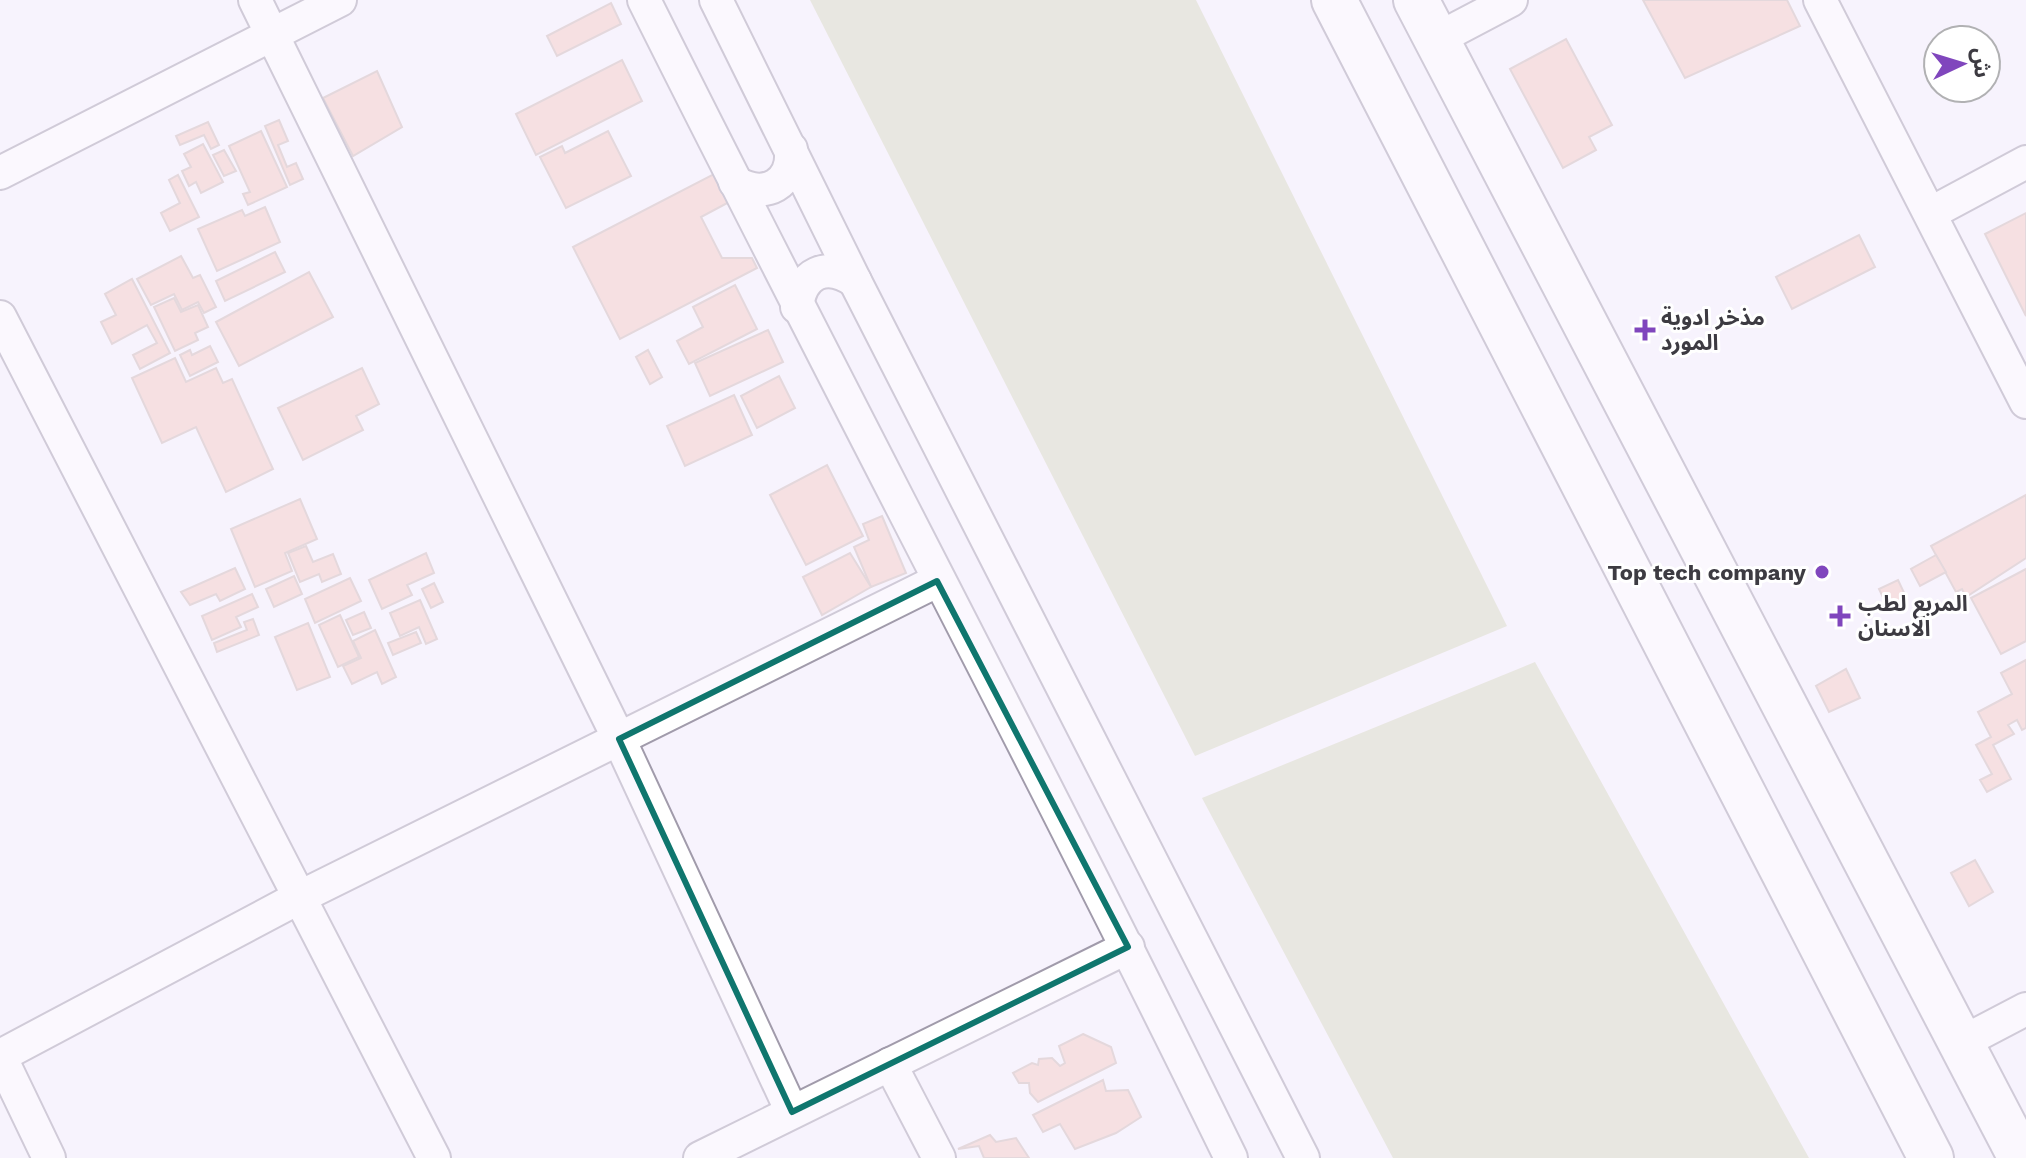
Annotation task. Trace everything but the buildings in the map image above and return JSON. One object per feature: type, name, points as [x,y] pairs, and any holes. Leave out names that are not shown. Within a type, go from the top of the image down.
[{"type":"main road","points":[[1334,0],[1931,1158]]},
{"type":"main road","points":[[1416,0],[2021,1158]]},
{"type":"street","points":[[255,0],[619,739],[792,1112]]},
{"type":"street","points":[[0,173],[340,0]]},
{"type":"street","points":[[644,0],[937,581],[1128,947],[1231,1158]]},
{"type":"street","points":[[716,0],[855,281],[1303,1158]]},
{"type":"street","points":[[1437,39],[1511,0]]},
{"type":"street","points":[[1820,0],[2026,402]]},
{"type":"street","points":[[735,182],[747,190],[762,191],[776,187],[787,177],[792,163],[791,149]]},
{"type":"street","points":[[1931,213],[2026,162]]},
{"type":"street","points":[[797,307],[799,290],[816,273],[841,271],[855,281]]},
{"type":"street","points":[[0,317],[434,1158]]},
{"type":"street","points":[[49,1158],[0,1056],[298,898],[937,581]]},
{"type":"street","points":[[700,1158],[1128,947]]},
{"type":"street","points":[[1959,1044],[2026,1009]]},
{"type":"street","points":[[890,1064],[939,1158]]},
{"type":"highlighted area","points":[[937,581],[1128,947],[792,1112],[619,739]]},
{"type":"green space","points":[[810,0],[1196,0],[1507,626],[1195,756]]},
{"type":"green space","points":[[1535,662],[1809,1158],[1393,1158],[1202,798]]},
{"type":"place","name":"مذخر ادوية المورد","points":[[1645,330]]},
{"type":"place","name":"Top tech company","points":[[1822,572]]},
{"type":"place","name":"المربع لطب الاسنان","points":[[1840,616]]}]
